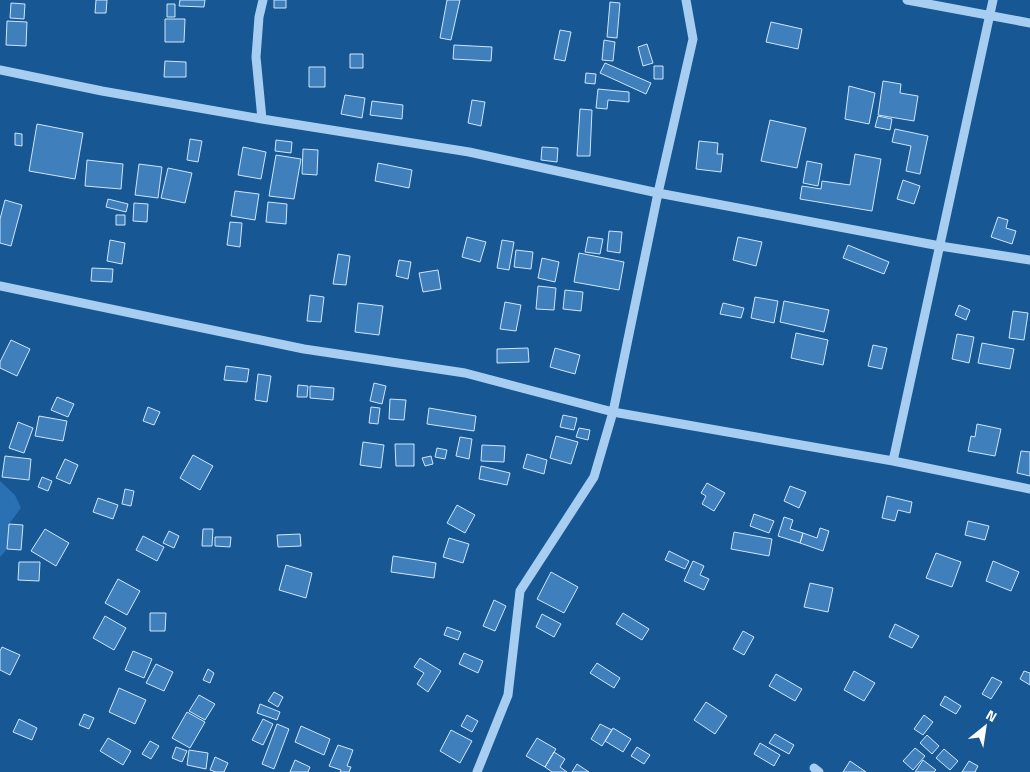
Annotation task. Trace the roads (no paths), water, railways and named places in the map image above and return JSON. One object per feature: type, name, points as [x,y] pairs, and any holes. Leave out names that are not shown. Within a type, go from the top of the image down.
[{"type":"street","points":[[262,119],[256,57],[259,17],[263,0]]},
{"type":"street","points":[[477,772],[508,695],[520,591],[594,477],[613,412],[658,193],[693,39],[686,0]]},
{"type":"street","points":[[907,0],[1030,23]]},
{"type":"street","points":[[894,461],[993,0]]},
{"type":"street","points":[[0,70],[102,91],[262,119],[469,152],[658,193],[940,246],[1030,260]]},
{"type":"street","points":[[0,286],[304,349],[464,374],[613,412],[894,461],[1030,489]]}]
